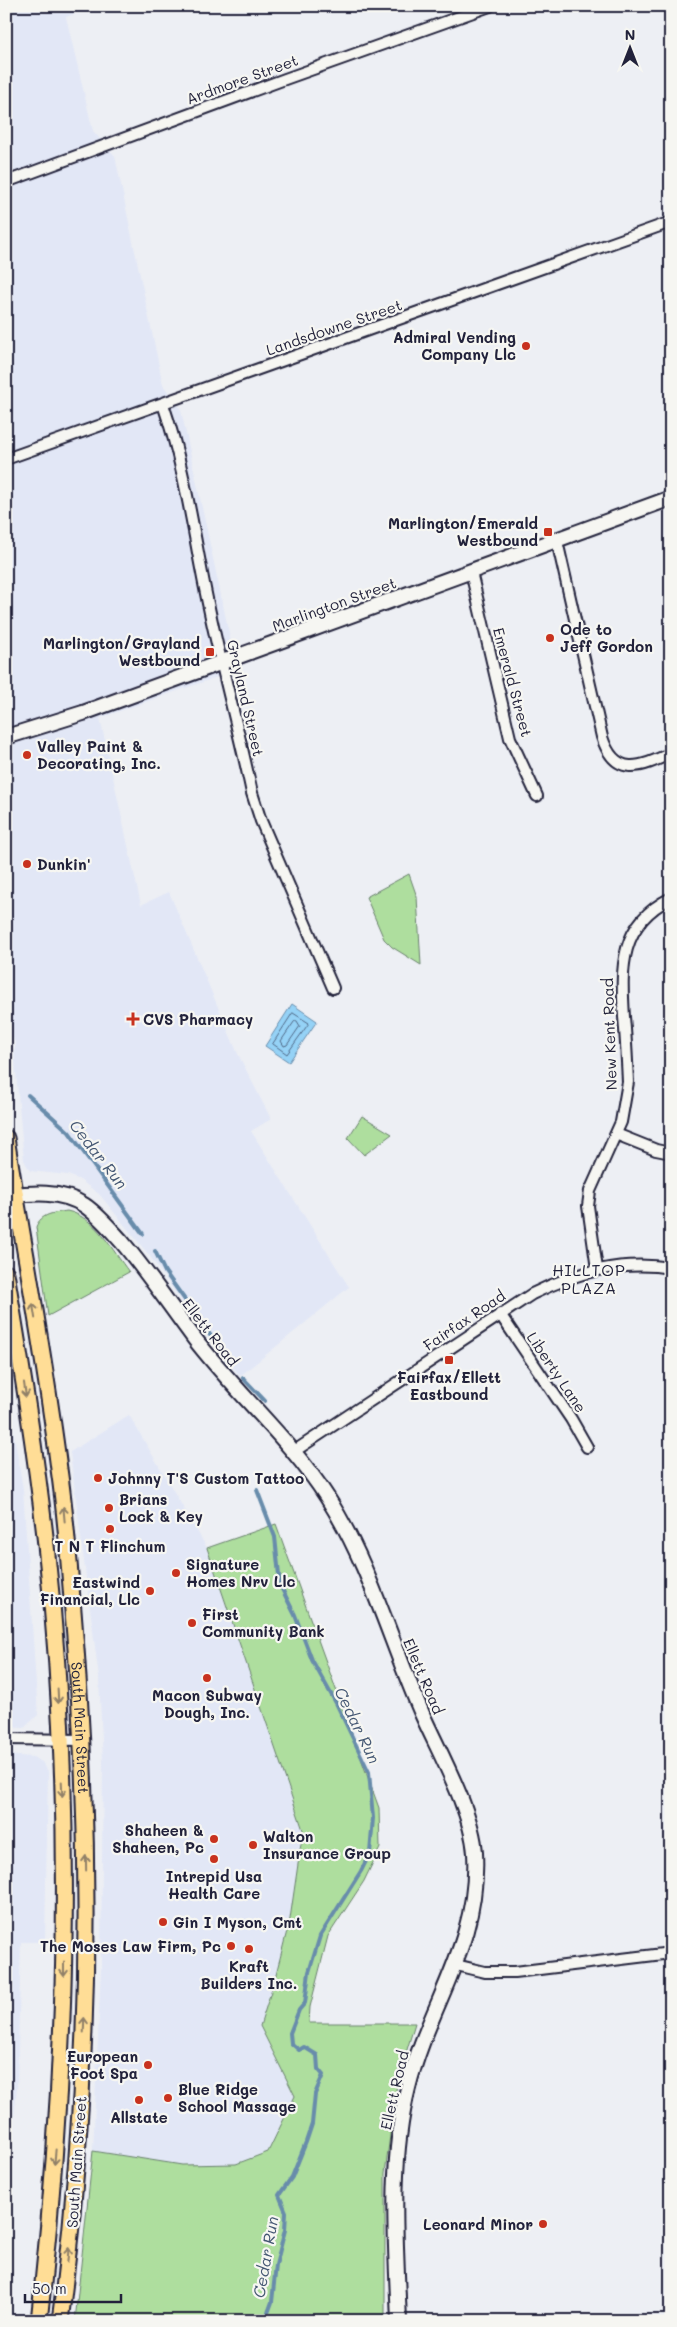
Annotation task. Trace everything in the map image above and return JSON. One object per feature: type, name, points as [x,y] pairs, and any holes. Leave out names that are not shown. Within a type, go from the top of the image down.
[{"type":"main road","name":"South Main Street","points":[[6,1138],[11,1196],[60,1471],[82,1740],[86,1873],[85,2001],[75,2180],[60,2321]]},
{"type":"main road","name":"South Main Street","points":[[6,1273],[46,1546],[60,1740],[64,1990],[56,2142],[39,2321]]},
{"type":"street","name":"Ardmore Street","points":[[6,182],[276,82],[490,6]]},
{"type":"street","name":"Landsdowne Street","points":[[6,459],[671,222]]},
{"type":"street","name":"Grayland Street","points":[[163,404],[186,483],[209,608],[252,793],[261,821],[333,988]]},
{"type":"street","name":"Marlington Street","points":[[6,737],[83,713],[671,498]]},
{"type":"street","points":[[557,540],[602,737],[608,753],[624,765],[638,767],[650,764],[671,753]]},
{"type":"street","name":"Emerald Street","points":[[471,572],[510,738],[537,796]]},
{"type":"street","name":"New Kent Road","points":[[598,1269],[588,1206],[590,1191],[616,1134],[625,1106],[628,1082],[623,962],[631,938],[639,924],[658,906],[671,898]]},
{"type":"street","points":[[616,1134],[656,1150],[671,1153]]},
{"type":"street","name":"Ellett Road","points":[[11,1196],[60,1195],[81,1203],[93,1211],[132,1255],[224,1375],[293,1452],[326,1496],[354,1547],[405,1675],[466,1814],[475,1848],[476,1886],[456,1965],[418,2054],[404,2104],[398,2155],[396,2220],[399,2321]]},
{"type":"street","name":"Fairfax Road","points":[[293,1452],[500,1314],[553,1283],[598,1269],[638,1265],[671,1268]]},
{"type":"street","name":"Liberty Lane","points":[[500,1314],[571,1419],[587,1447]]},
{"type":"street","points":[[6,1739],[82,1740]]},
{"type":"street","points":[[456,1965],[485,1972],[515,1972],[671,1953]]},
{"type":"shaded area","points":[[6,6],[95,6],[66,17],[93,131],[115,156],[163,385],[181,410],[237,670],[100,718],[141,905],[169,892],[238,1054],[271,1119],[251,1131],[349,1287],[240,1376],[193,1317],[149,1255],[99,1194],[80,1180],[68,1175],[30,1171],[24,1160],[14,1050],[16,1045],[6,1023]]},
{"type":"shaded area","points":[[6,1387],[23,1489],[38,1715],[24,1728],[6,1727]]},
{"type":"shaded area","points":[[129,1415],[207,1548],[303,1830],[290,1919],[274,1982],[260,2026],[295,2096],[268,2152],[236,2164],[182,2165],[93,2151],[101,1968],[103,1762],[99,1678],[70,1452]]},
{"type":"shaded area","points":[[6,1755],[33,1757],[42,1762],[48,1771],[45,1942],[21,1942],[17,2087],[6,2195]]},
{"type":"green space","points":[[409,874],[417,897],[421,965],[392,947],[384,939],[366,897]]},
{"type":"green space","points":[[362,1116],[392,1134],[364,1155],[348,1138]]},
{"type":"green space","points":[[67,1211],[77,1214],[95,1227],[129,1272],[48,1316],[36,1227],[38,1222],[45,1216]]},
{"type":"green space","points":[[276,1524],[379,1808],[380,1848],[364,1881],[328,1936],[310,2007],[309,2023],[415,2023],[397,2083],[385,2173],[385,2321],[75,2321],[93,2151],[182,2165],[236,2164],[268,2152],[295,2096],[260,2026],[274,1982],[290,1919],[303,1830],[207,1548]]},
{"type":"water","points":[[292,1004],[317,1021],[289,1062],[265,1046]]},
{"type":"waterway","name":"Cedar Run","points":[[28,1095],[69,1132],[143,1234]]},
{"type":"waterway","name":"Cedar Run","points":[[155,1251],[165,1272],[228,1360]]},
{"type":"waterway","name":"Cedar Run","points":[[243,1378],[265,1401]]},
{"type":"waterway","name":"Cedar Run","points":[[257,1490],[275,1537],[280,1585],[295,1615],[312,1660],[336,1703],[369,1772],[373,1818],[370,1853],[361,1871],[320,1936],[309,1972],[305,2003],[299,2010],[290,2033],[291,2043],[299,2050],[304,2047],[317,2055],[318,2069],[323,2075],[315,2094],[312,2124],[306,2142],[292,2177],[279,2195],[286,2212],[285,2230],[276,2265],[272,2302],[265,2321]]},
{"type":"place","name":"Admiral Vending Company Llc","points":[[526,346]]},
{"type":"place","name":"Marlington/Emerald Westbound","points":[[548,532]]},
{"type":"place","name":"Ode to Jeff Gordon","points":[[550,638]]},
{"type":"place","name":"Marlington/Grayland Westbound","points":[[210,652]]},
{"type":"place","name":"Valley Paint & Decorating, Inc.","points":[[27,755]]},
{"type":"place","name":"Dunkin'","points":[[27,864]]},
{"type":"place","name":"CVS Pharmacy","points":[[133,1019]]},
{"type":"place","name":"Fairfax/Ellett Eastbound","points":[[449,1360]]},
{"type":"place","name":"Johnny T'S Custom Tattoo","points":[[98,1478]]},
{"type":"place","name":"Brians Lock & Key","points":[[109,1508]]},
{"type":"place","name":"T N T Flinchum","points":[[110,1529]]},
{"type":"place","name":"Signature Homes Nrv Llc","points":[[176,1573]]},
{"type":"place","name":"Eastwind Financial, Llc","points":[[150,1591]]},
{"type":"place","name":"First Community Bank","points":[[192,1623]]},
{"type":"place","name":"Macon Subway Dough, Inc.","points":[[207,1678]]},
{"type":"place","name":"Shaheen & Shaheen, Pc","points":[[214,1839]]},
{"type":"place","name":"Walton Insurance Group","points":[[253,1845]]},
{"type":"place","name":"Intrepid Usa Health Care","points":[[214,1859]]},
{"type":"place","name":"Gin I Myson, Cmt","points":[[163,1922]]},
{"type":"place","name":"The Moses Law Firm, Pc","points":[[231,1946]]},
{"type":"place","name":"Kraft Builders Inc.","points":[[249,1949]]},
{"type":"place","name":"European Foot Spa","points":[[148,2065]]},
{"type":"place","name":"Blue Ridge School Massage","points":[[168,2098]]},
{"type":"place","name":"Allstate","points":[[139,2100]]},
{"type":"place","name":"Leonard Minor","points":[[543,2224]]},
{"type":"district","name":"HILLTOP PLAZA","points":[[589,1278]]}]
